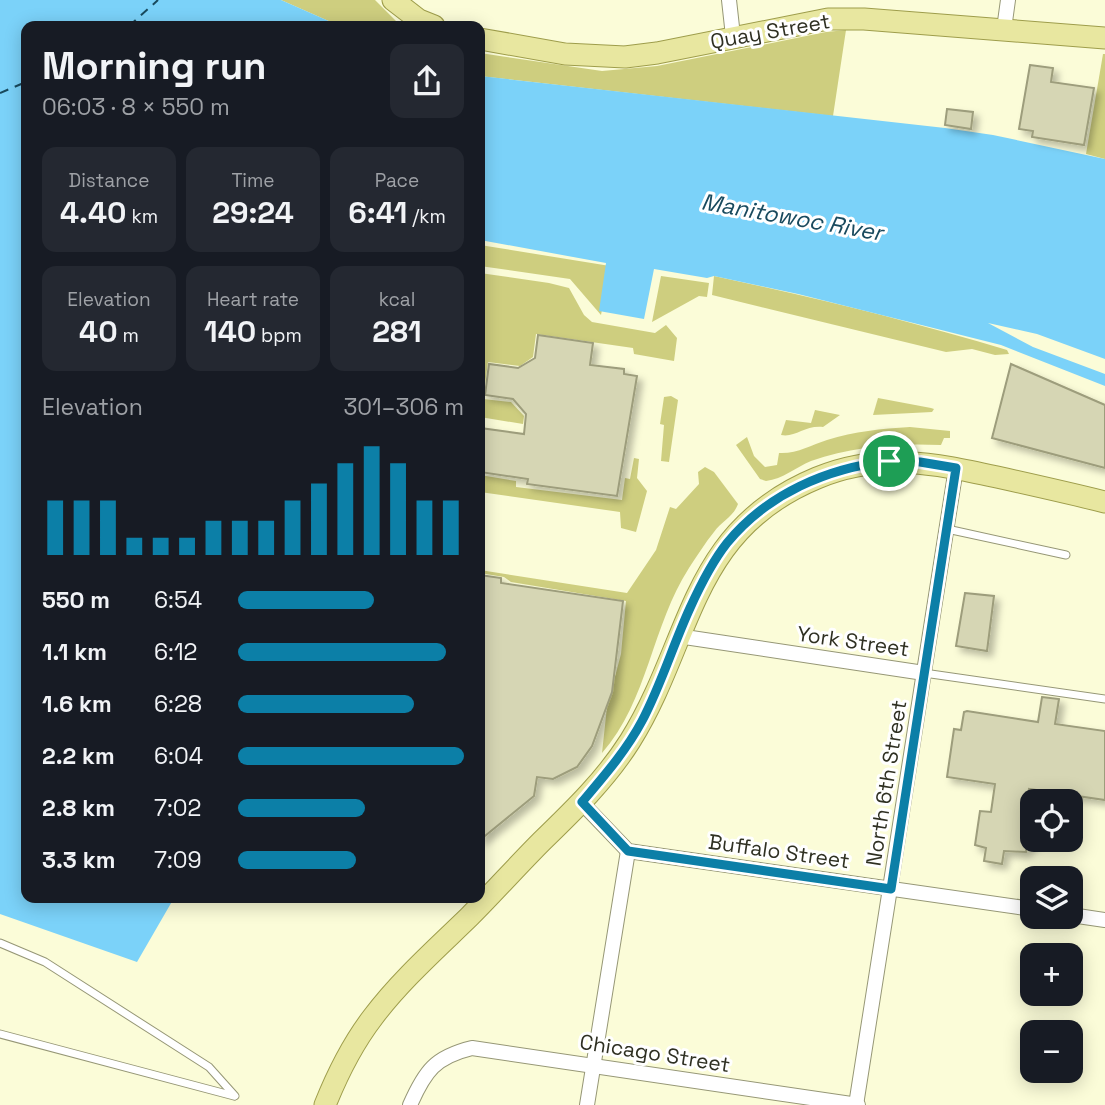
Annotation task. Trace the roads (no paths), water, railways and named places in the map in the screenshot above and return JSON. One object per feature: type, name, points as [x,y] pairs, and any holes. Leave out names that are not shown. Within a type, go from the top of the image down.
[{"type":"main road","points":[[393,0],[422,21]]},
{"type":"main road","name":"Quay Street","points":[[485,40],[565,54],[625,57],[828,19],[864,19],[1105,38]]},
{"type":"main road","points":[[485,900],[582,802],[618,758],[643,720],[709,571],[727,543],[761,510],[783,495],[829,473],[866,464],[910,461],[956,468],[1105,502]]},
{"type":"main road","points":[[325,1105],[333,1084],[372,1018],[482,903]]},
{"type":"street","points":[[729,0],[733,36]]},
{"type":"street","points":[[1004,29],[1008,0]]},
{"type":"street","name":"North 6th Street","points":[[857,1105],[956,468]]},
{"type":"street","name":"York Street","points":[[678,636],[924,673]]},
{"type":"street","points":[[582,802],[628,851],[587,1105]]},
{"type":"street","name":"Buffalo Street","points":[[628,851],[1020,907]]},
{"type":"street","points":[[1083,917],[1105,920]]},
{"type":"street","name":"Chicago Street","points":[[410,1105],[422,1078],[434,1064],[472,1048],[857,1105]]},
{"type":"lane","points":[[946,529],[1066,555]]},
{"type":"lane","name":"York Street","points":[[924,673],[1105,699]]},
{"type":"lane","points":[[0,943],[45,962],[209,1067],[235,1096]]},
{"type":"lane","points":[[0,1034],[235,1096]]},
{"type":"lane","points":[[232,1105],[235,1096]]},
{"type":"water","points":[[0,0],[281,0],[329,21],[21,21],[21,903],[171,903],[137,962],[0,914]]},
{"type":"water","name":"Manitowoc River","points":[[485,77],[945,128],[993,135],[1105,159],[1105,359],[1037,334],[988,323],[1033,347],[1105,374],[1105,386],[1001,345],[798,294],[714,276],[707,278],[654,269],[644,319],[599,311],[606,263],[485,241]]}]
